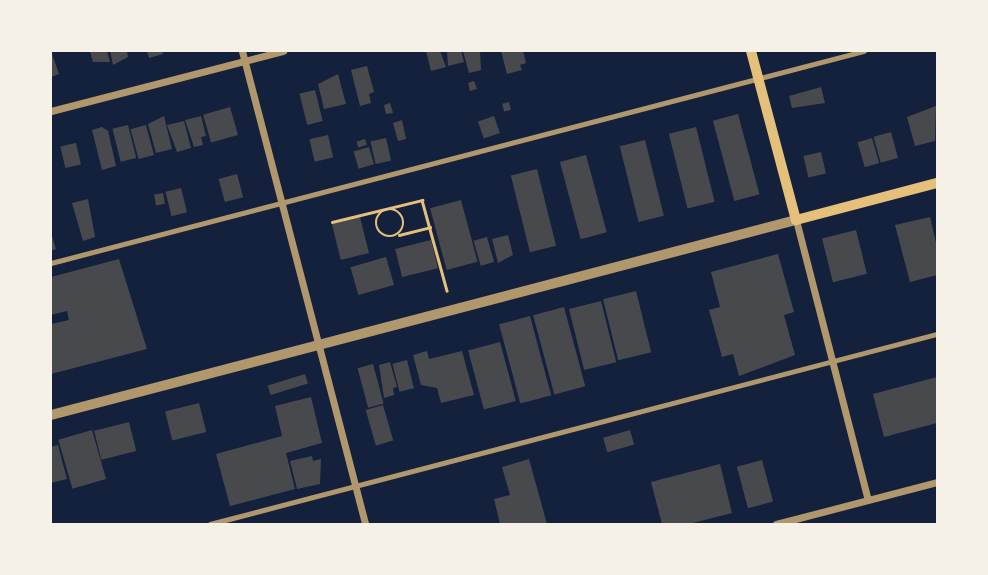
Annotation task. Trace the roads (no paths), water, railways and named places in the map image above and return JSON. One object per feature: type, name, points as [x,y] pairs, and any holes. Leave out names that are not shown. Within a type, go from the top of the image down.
[{"type":"main road","points":[[751,51],[796,220],[937,183]]},
{"type":"street","points":[[242,51],[366,524]]},
{"type":"street","points":[[51,111],[283,51]]},
{"type":"street","points":[[51,415],[796,220],[868,500]]},
{"type":"street","points":[[776,524],[937,482]]},
{"type":"lane","points":[[51,263],[864,51]]},
{"type":"lane","points":[[210,524],[937,334]]}]
